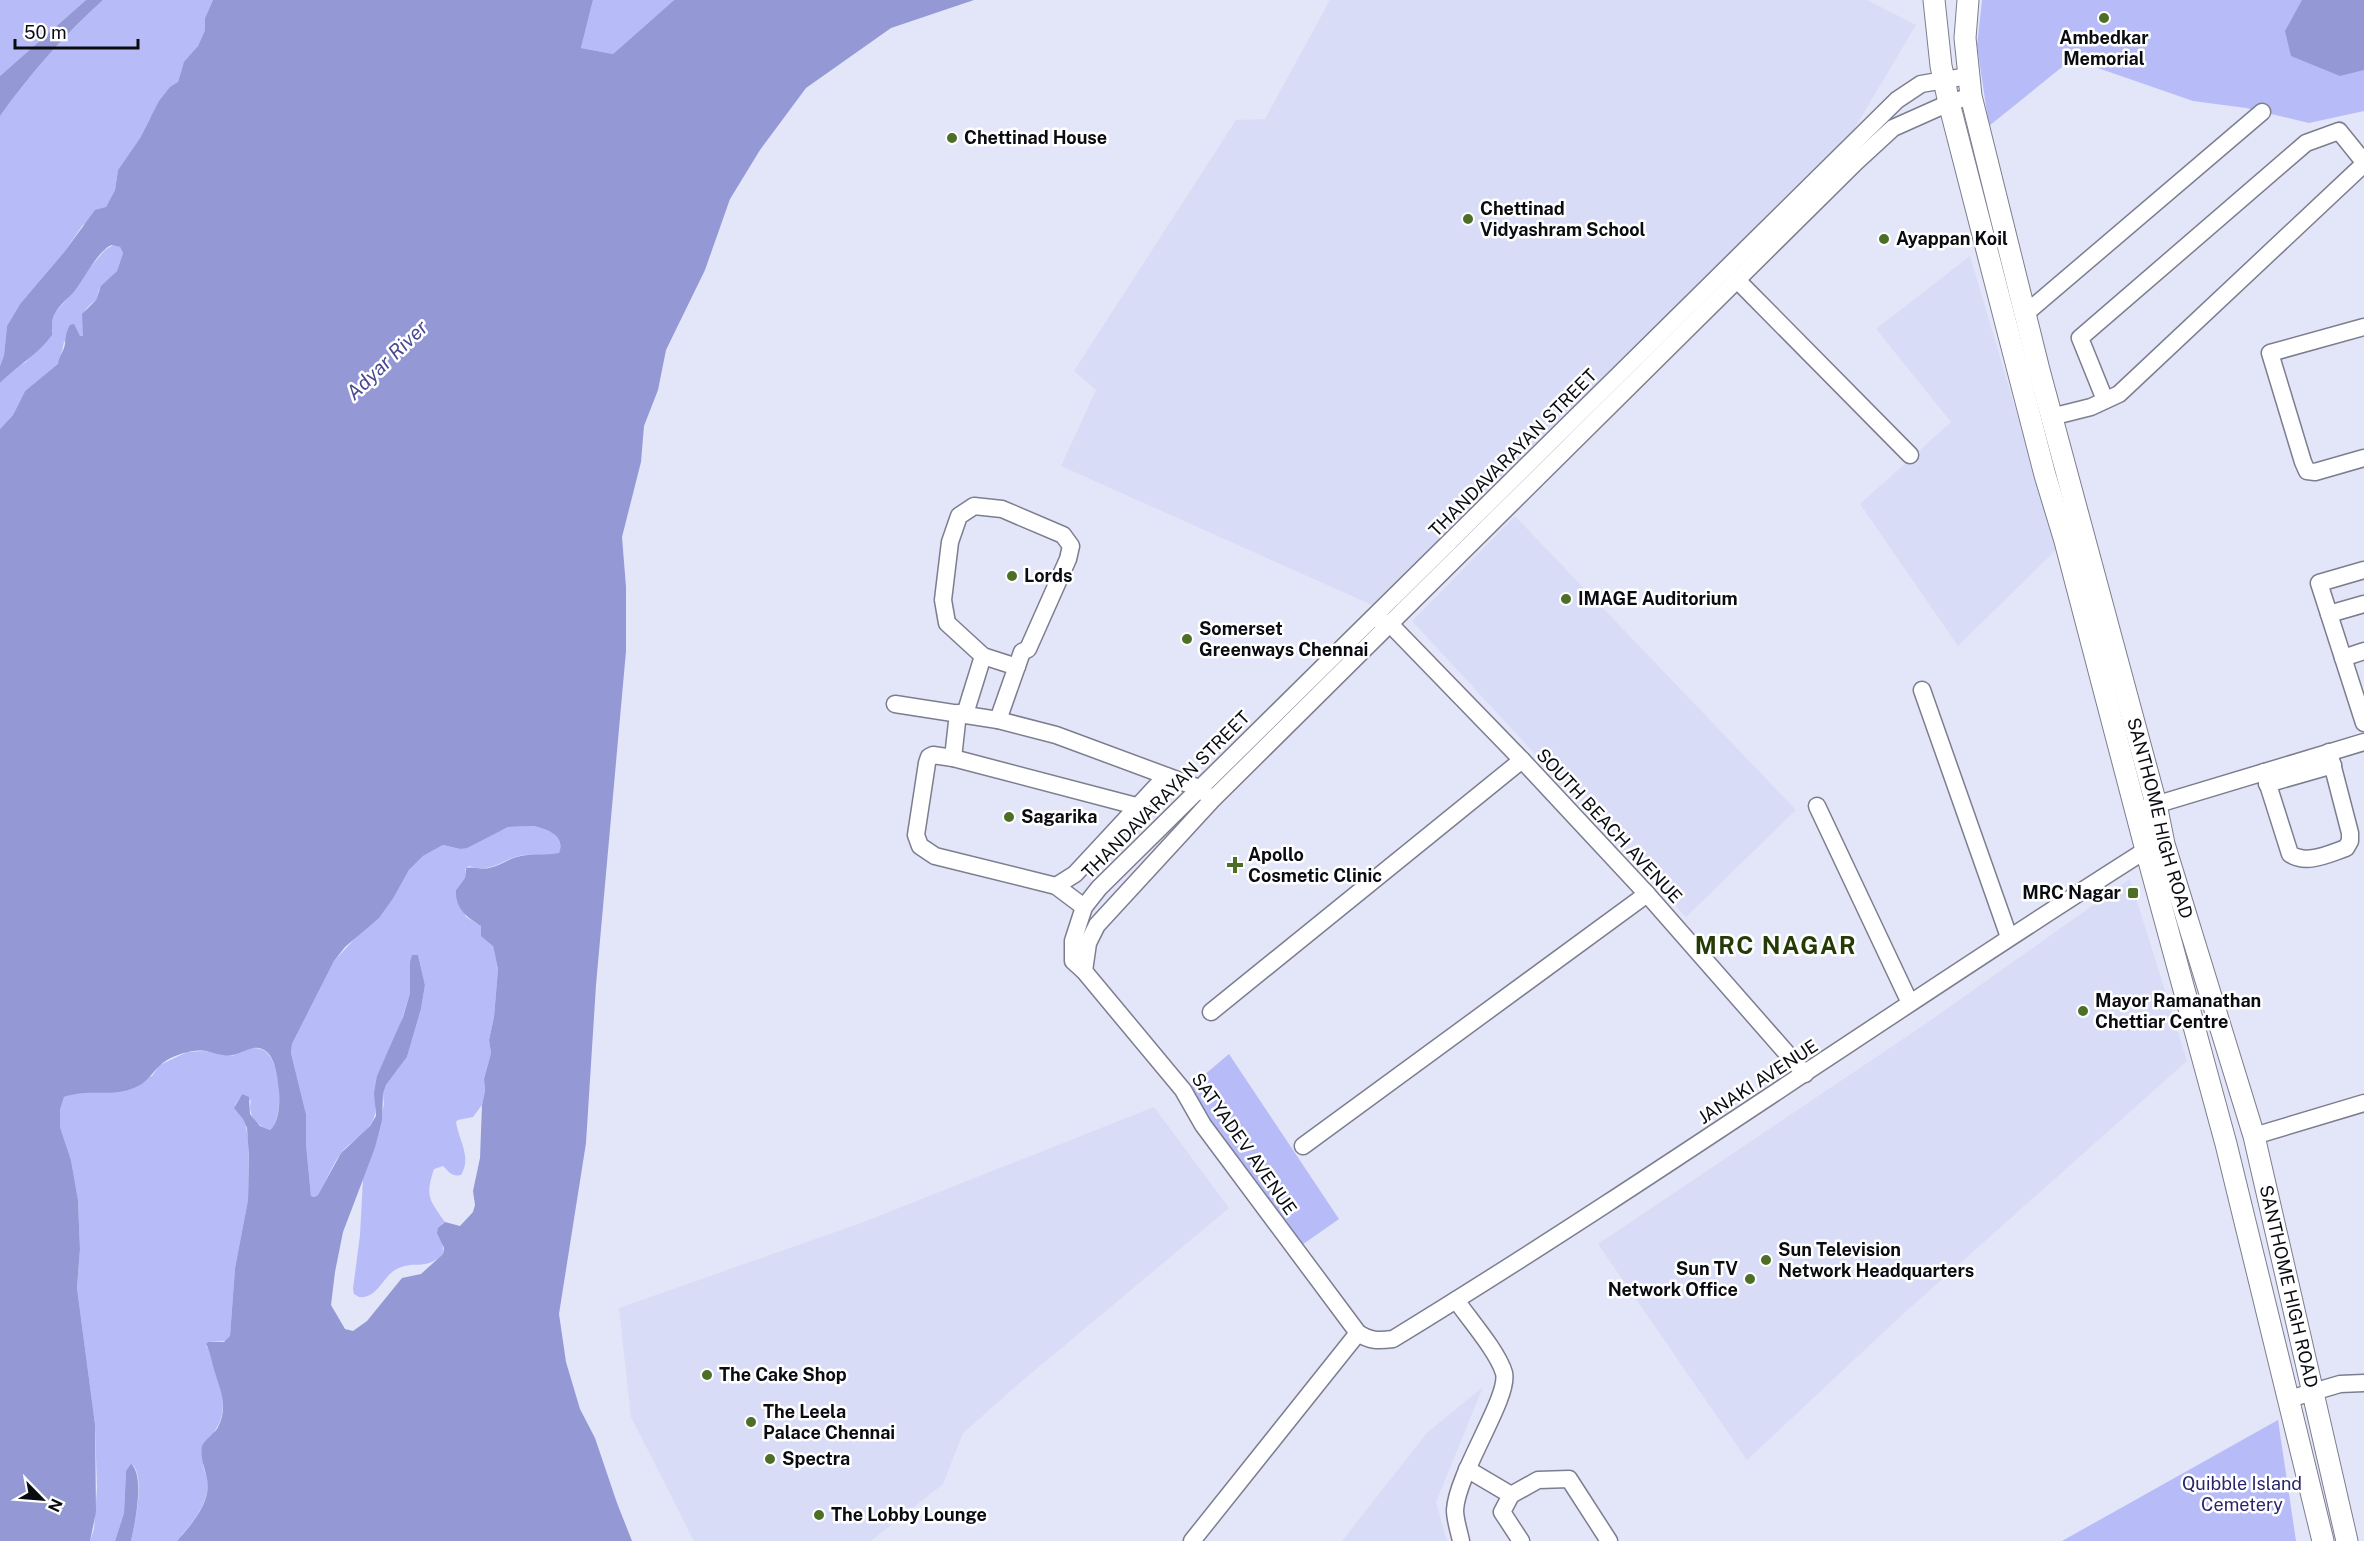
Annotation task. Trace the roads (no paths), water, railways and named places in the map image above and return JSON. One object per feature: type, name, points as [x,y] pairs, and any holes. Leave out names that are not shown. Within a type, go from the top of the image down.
[{"type":"main road","name":"SANTHOME HIGH ROAD","points":[[1934,0],[1943,80],[2135,811],[2155,847],[2254,1136],[2347,1541]]},
{"type":"main road","name":"SANTHOME HIGH ROAD","points":[[1968,0],[1965,38],[1970,86],[2051,417],[2156,804],[2155,847],[2323,1541]]},
{"type":"street","name":"THANDAVARAYAN STREET","points":[[1084,971],[1088,943],[1097,925],[1212,800],[1389,623],[1897,100],[1921,84],[1943,80],[1970,86]]},
{"type":"street","name":"THANDAVARAYAN STREET","points":[[1084,971],[1073,961],[1073,941],[1084,907],[1099,888],[1198,788],[1372,619],[1737,280],[1893,128],[1949,103],[1970,86]]},
{"type":"street","points":[[2025,315],[2262,112]]},
{"type":"street","points":[[2051,417],[2091,407],[2119,394],[2364,163],[2339,131],[2306,143],[2080,338],[2105,400]]},
{"type":"street","points":[[1737,280],[1910,455]]},
{"type":"street","points":[[2364,327],[2270,353],[2307,471],[2315,472],[2364,458]]},
{"type":"street","points":[[998,720],[1017,667],[1022,652],[1028,649],[1068,559],[1071,546],[1063,535],[1002,509],[974,506],[959,516],[950,542],[943,600],[947,623],[983,656],[1017,667]]},
{"type":"street","points":[[2364,570],[2319,583],[2364,723]]},
{"type":"street","points":[[2329,614],[2364,604]]},
{"type":"street","points":[[1372,619],[1389,623]]},
{"type":"street","name":"SOUTH BEACH AVENUE","points":[[1389,623],[1522,760],[1647,894],[1805,1074]]},
{"type":"street","points":[[2343,658],[2364,651]]},
{"type":"street","points":[[953,758],[962,713],[983,656]]},
{"type":"street","points":[[1922,690],[2009,937]]},
{"type":"street","points":[[895,704],[962,713],[1056,735],[1198,788],[1212,800]]},
{"type":"street","points":[[2135,811],[2331,759],[2364,742]]},
{"type":"street","points":[[1084,907],[1056,886],[935,856],[920,846],[916,835],[929,757],[933,754],[953,758],[1136,806]]},
{"type":"street","points":[[2266,778],[2290,854],[2297,859],[2306,860],[2346,848],[2350,841],[2350,833],[2331,759]]},
{"type":"street","points":[[1211,1012],[1522,760]]},
{"type":"street","points":[[1056,886],[1075,874],[1166,776]]},
{"type":"street","points":[[1817,806],[1910,1003]]},
{"type":"street","name":"JANAKI AVENUE","points":[[1363,1337],[1393,1339],[1805,1074],[2009,937],[2155,847]]},
{"type":"street","points":[[1303,1146],[1647,894]]},
{"type":"street","name":"SATYADEV AVENUE","points":[[1084,971],[1183,1090],[1203,1125],[1363,1337]]},
{"type":"street","points":[[2254,1136],[2364,1102]]},
{"type":"street","points":[[1456,1300],[1500,1363],[1505,1384],[1467,1469],[1455,1509],[1461,1541]]},
{"type":"street","points":[[1192,1541],[1363,1337]]},
{"type":"street","points":[[2289,1399],[2340,1384],[2364,1383]]},
{"type":"street","points":[[1467,1469],[1511,1495]]},
{"type":"street","points":[[1521,1541],[1502,1512],[1511,1495],[1538,1480],[1569,1479],[1609,1541]]},
{"type":"water","points":[[86,0],[103,0],[48,55],[0,116],[0,76]]},
{"type":"water","name":"Adyar River","points":[[213,0],[593,0],[581,48],[613,54],[674,0],[974,0],[891,28],[806,88],[760,150],[730,199],[705,270],[666,350],[658,390],[644,426],[641,462],[622,537],[626,587],[626,651],[596,985],[586,1143],[559,1314],[566,1362],[580,1409],[595,1438],[632,1541],[177,1541],[203,1505],[208,1488],[202,1459],[202,1446],[217,1429],[223,1413],[220,1390],[206,1344],[224,1342],[230,1336],[235,1268],[248,1200],[247,1128],[234,1108],[242,1094],[249,1097],[250,1114],[260,1126],[270,1130],[278,1112],[279,1092],[274,1065],[267,1052],[254,1048],[230,1055],[206,1051],[186,1052],[167,1060],[145,1082],[136,1087],[118,1092],[82,1093],[64,1097],[60,1110],[60,1127],[71,1160],[78,1200],[80,1249],[77,1288],[95,1424],[96,1512],[90,1541],[0,1541],[0,429],[13,415],[25,391],[58,364],[70,325],[74,324],[80,336],[83,336],[82,314],[96,300],[101,286],[117,271],[123,253],[120,247],[112,245],[102,252],[74,292],[53,316],[52,335],[40,349],[0,383],[0,366],[4,355],[7,326],[20,304],[65,251],[95,210],[106,207],[115,190],[118,170],[140,138],[159,101],[170,87],[178,82],[184,62],[198,46],[205,30],[205,18]],"holes":[[[533,826],[549,831],[558,838],[559,853],[521,856],[493,867],[466,868],[465,878],[456,890],[460,907],[467,916],[481,926],[481,936],[493,946],[498,969],[494,1017],[489,1040],[491,1053],[484,1079],[480,1158],[473,1191],[475,1205],[473,1212],[460,1226],[445,1222],[438,1228],[437,1233],[444,1248],[443,1254],[421,1274],[402,1278],[367,1321],[353,1331],[345,1329],[331,1305],[335,1272],[343,1232],[375,1148],[382,1120],[383,1094],[386,1085],[407,1057],[421,1009],[425,985],[418,955],[412,955],[410,962],[410,993],[403,1017],[377,1076],[374,1093],[376,1116],[370,1126],[341,1153],[318,1195],[314,1197],[311,1196],[306,1144],[306,1114],[291,1053],[292,1044],[334,961],[345,947],[379,918],[409,870],[423,856],[443,845],[460,849],[467,848],[508,827]]]},
{"type":"water","points":[[2302,0],[2364,0],[2364,70],[2340,76],[2291,56],[2285,31]]},
{"type":"water","points":[[131,1464],[135,1470],[138,1489],[133,1533],[131,1541],[115,1541],[124,1513],[126,1471]]},
{"type":"place","name":"Ambedkar Memorial","points":[[2104,18]]},
{"type":"place","name":"Chettinad House","points":[[952,138]]},
{"type":"place","name":"Chettinad Vidyashram School","points":[[1468,219]]},
{"type":"place","name":"Ayappan Koil","points":[[1884,239]]},
{"type":"place","name":"Lords","points":[[1012,576]]},
{"type":"place","name":"IMAGE Auditorium","points":[[1566,599]]},
{"type":"place","name":"Somerset Greenways Chennai","points":[[1187,639]]},
{"type":"place","name":"Sagarika","points":[[1009,817]]},
{"type":"place","name":"Apollo Cosmetic Clinic","points":[[1235,865]]},
{"type":"place","name":"MRC Nagar","points":[[2133,893]]},
{"type":"place","name":"Mayor Ramanathan Chettiar Centre","points":[[2083,1011]]},
{"type":"place","name":"Sun Television Network Headquarters","points":[[1766,1260]]},
{"type":"place","name":"Sun TV Network Office","points":[[1750,1279]]},
{"type":"place","name":"The Cake Shop","points":[[707,1375]]},
{"type":"place","name":"The Leela Palace Chennai","points":[[751,1422]]},
{"type":"place","name":"Spectra","points":[[770,1459]]},
{"type":"place","name":"The Lobby Lounge","points":[[819,1515]]},
{"type":"district","name":"MRC NAGAR","points":[[1776,946]]},
{"type":"park label","name":"Quibble Island Cemetery","points":[[2242,1494]]}]
